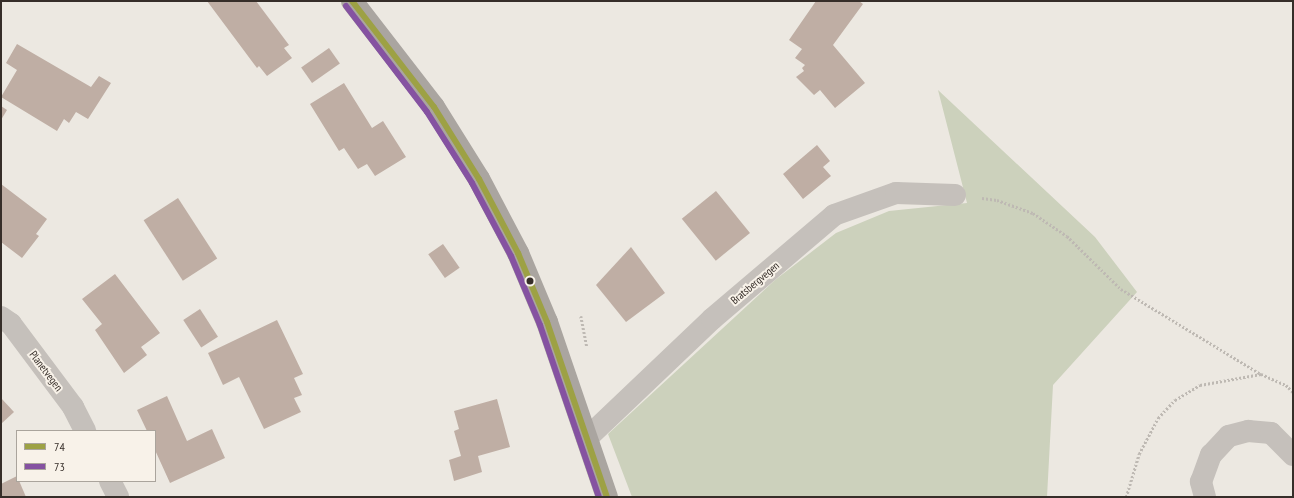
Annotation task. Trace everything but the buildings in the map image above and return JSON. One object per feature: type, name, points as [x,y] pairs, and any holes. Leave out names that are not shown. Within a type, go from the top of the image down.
[{"type":"main road","points":[[352,1],[434,107],[479,179],[521,260],[547,322],[607,497]]},
{"type":"street","name":"Bratsbergvegen","points":[[587,438],[712,319],[834,215],[896,193],[955,195]]},
{"type":"street","name":"Planetvegen","points":[[1,317],[10,324],[73,407],[84,430]]},
{"type":"street","points":[[1205,497],[1201,482],[1211,454],[1228,436],[1248,431],[1271,433],[1293,455]]},
{"type":"street","points":[[110,482],[118,497]]},
{"type":"path","points":[[955,195],[997,200],[1033,213],[1067,236],[1121,290],[1261,374],[1286,385],[1293,392]]},
{"type":"path","points":[[1126,497],[1139,454],[1158,418],[1175,400],[1200,385],[1261,374]]},
{"type":"green space","points":[[938,90],[1095,237],[1137,292],[1053,385],[1047,497],[632,497],[608,434],[775,280],[836,233],[889,211],[967,203]]},
{"type":"transit line","name":"74","points":[[352,1],[434,107],[479,179],[518,253],[547,322],[607,497]]},
{"type":"transit line","name":"73","points":[[346,6],[427,112],[472,183],[511,256],[540,325],[599,497]]}]
